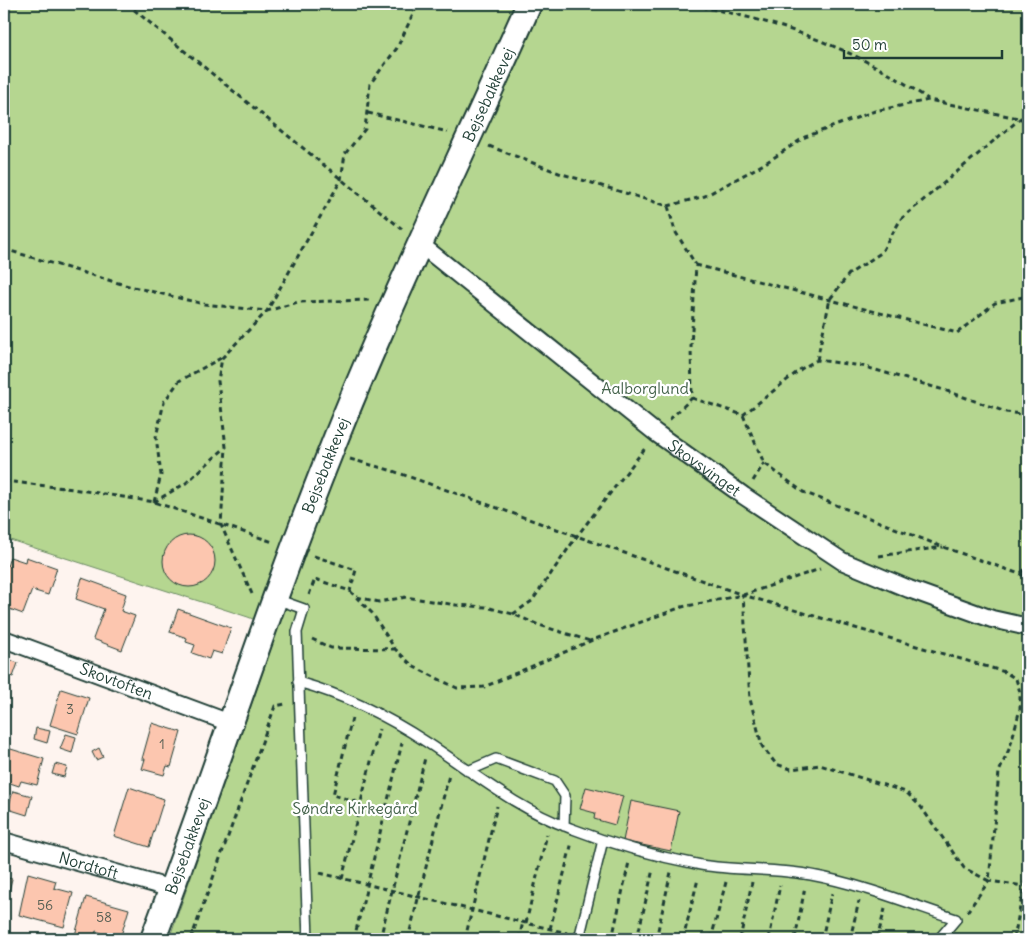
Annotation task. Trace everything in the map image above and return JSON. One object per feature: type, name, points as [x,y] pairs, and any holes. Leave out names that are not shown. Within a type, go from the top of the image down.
[{"type":"street","name":"Bejsebakkevej","points":[[153,939],[230,722],[330,453],[420,244],[470,138],[529,4]]},
{"type":"street","name":"Skovsvinget","points":[[420,244],[656,433],[744,496],[842,561],[983,616],[1028,627]]},
{"type":"street","name":"Skovtoften","points":[[4,639],[230,722]]},
{"type":"street","name":"Nordtoft","points":[[4,841],[172,889]]},
{"type":"lane","points":[[276,599],[304,609],[297,632],[308,939]]},
{"type":"lane","points":[[298,682],[329,690],[382,716],[428,743],[528,810],[564,826],[603,840],[701,865],[808,874],[862,888],[956,919],[939,939]]},
{"type":"lane","points":[[468,770],[496,759],[556,781],[565,796],[564,826]]},
{"type":"lane","points":[[580,938],[603,840]]},
{"type":"path","points":[[127,4],[420,244]]},
{"type":"path","points":[[154,502],[161,475],[156,436],[164,402],[179,381],[222,358],[267,311],[341,180],[345,154],[365,129],[370,84],[397,48],[418,4]]},
{"type":"path","points":[[704,4],[706,8]]},
{"type":"path","points":[[706,8],[711,4]]},
{"type":"path","points":[[706,8],[759,19],[831,45],[897,77],[929,100]]},
{"type":"path","points":[[368,113],[470,138],[559,173],[668,206],[704,196],[764,164],[805,138],[875,110],[929,100],[1028,120]]},
{"type":"path","points":[[817,360],[830,299],[849,274],[881,253],[901,219],[1028,112]]},
{"type":"path","points":[[513,614],[532,601],[577,536],[656,433],[692,398],[691,346],[696,266],[675,232],[668,206]]},
{"type":"path","points":[[4,249],[125,285],[204,304],[267,311],[298,302],[395,301]]},
{"type":"path","points":[[696,266],[957,333],[994,303],[1028,296]]},
{"type":"path","points":[[222,358],[218,381],[226,447],[221,525],[258,606],[268,621]]},
{"type":"path","points":[[743,415],[801,369],[817,360],[862,366],[944,390],[1006,412],[1028,414]]},
{"type":"path","points":[[692,398],[743,415],[764,463],[803,492],[943,547],[1028,577]]},
{"type":"path","points":[[154,502],[186,483],[226,447]]},
{"type":"path","points":[[330,453],[393,470],[743,595],[1005,672],[1016,679],[1020,692],[1020,708],[1010,747],[999,772],[989,881],[970,911],[956,919]]},
{"type":"path","points":[[4,481],[154,502],[356,570],[350,591]]},
{"type":"path","points":[[304,609],[315,579],[350,591],[372,613],[395,649],[414,667],[457,688],[484,688],[590,640],[682,607],[743,595],[842,561],[943,547]]},
{"type":"path","points":[[1021,573],[1028,567]]},
{"type":"path","points":[[743,595],[750,699],[762,746],[776,764],[791,769],[820,765],[906,792],[920,807],[964,868],[989,881],[1024,886]]},
{"type":"path","points":[[356,597],[379,602],[406,597],[456,605],[486,606],[513,614],[539,625],[590,640]]},
{"type":"path","points":[[297,632],[331,648],[395,649]]},
{"type":"path","points":[[356,702],[333,795],[360,803]]},
{"type":"path","points":[[191,939],[274,706],[299,703]]},
{"type":"path","points":[[342,878],[382,716]]},
{"type":"path","points":[[354,939],[405,729]]},
{"type":"path","points":[[380,939],[428,743]]},
{"type":"path","points":[[408,939],[452,760]]},
{"type":"path","points":[[465,939],[501,793]]},
{"type":"path","points":[[519,939],[550,820]]},
{"type":"path","points":[[550,939],[575,830]]},
{"type":"path","points":[[612,939],[632,847]]},
{"type":"path","points":[[637,939],[657,854]]},
{"type":"path","points":[[656,939],[674,858]]},
{"type":"path","points":[[1014,939],[1028,864]]},
{"type":"path","points":[[683,939],[701,865]]},
{"type":"path","points":[[711,939],[730,867]]},
{"type":"path","points":[[740,939],[755,869]]},
{"type":"path","points":[[305,870],[551,929],[580,938]]},
{"type":"path","points":[[769,939],[783,872]]},
{"type":"path","points":[[795,939],[808,874]]},
{"type":"path","points":[[822,939],[835,880]]},
{"type":"path","points":[[850,939],[862,888]]},
{"type":"path","points":[[877,939],[888,897]]},
{"type":"green space","name":"Aalborglund","points":[[4,4],[1028,4],[1028,939],[169,939],[278,629],[248,617],[4,538]]},
{"type":"building","points":[[189,535],[199,537],[207,543],[213,551],[215,561],[213,571],[207,579],[199,585],[189,587],[179,585],[171,579],[165,571],[163,561],[165,551],[171,543],[179,537]]},
{"type":"building","points":[[10,557],[25,562],[26,557],[57,568],[48,595],[32,590],[23,614],[4,607],[4,576]]},
{"type":"building","points":[[82,578],[126,594],[121,611],[135,616],[122,650],[93,639],[104,609],[76,599]]},
{"type":"building","points":[[178,609],[231,628],[222,654],[212,651],[209,659],[192,653],[195,645],[186,642],[187,638],[170,632]]},
{"type":"building","points":[[8,659],[18,663],[13,677],[4,674]]},
{"type":"building","points":[[61,689],[89,698],[78,734],[50,725]]},
{"type":"building","points":[[152,723],[181,732],[171,767],[167,766],[164,775],[142,769],[145,759],[142,759]]},
{"type":"building","points":[[36,728],[50,731],[47,743],[34,739]]},
{"type":"building","points":[[66,734],[76,737],[72,753],[60,749]]},
{"type":"building","points":[[4,747],[44,759],[37,785],[21,781],[19,786],[7,782],[8,777],[4,776]]},
{"type":"building","points":[[99,748],[103,757],[96,760],[92,752]]},
{"type":"building","points":[[55,764],[67,767],[64,777],[52,774]]},
{"type":"building","points":[[129,787],[164,799],[149,847],[114,836]]},
{"type":"building","points":[[586,787],[623,796],[615,825],[594,819],[595,813],[580,809]]},
{"type":"building","points":[[13,791],[32,796],[27,815],[8,809]]},
{"type":"building","points":[[631,801],[679,811],[671,851],[623,841]]},
{"type":"building","points":[[28,873],[56,881],[54,888],[73,893],[64,927],[19,915]]},
{"type":"building","points":[[4,877],[12,879],[4,910]]},
{"type":"building","points":[[86,897],[129,909],[120,939],[103,939],[104,934],[96,931],[94,939],[75,935]]},
{"type":"park label","name":"Søndre Kirkegård","points":[[355,808]]}]
